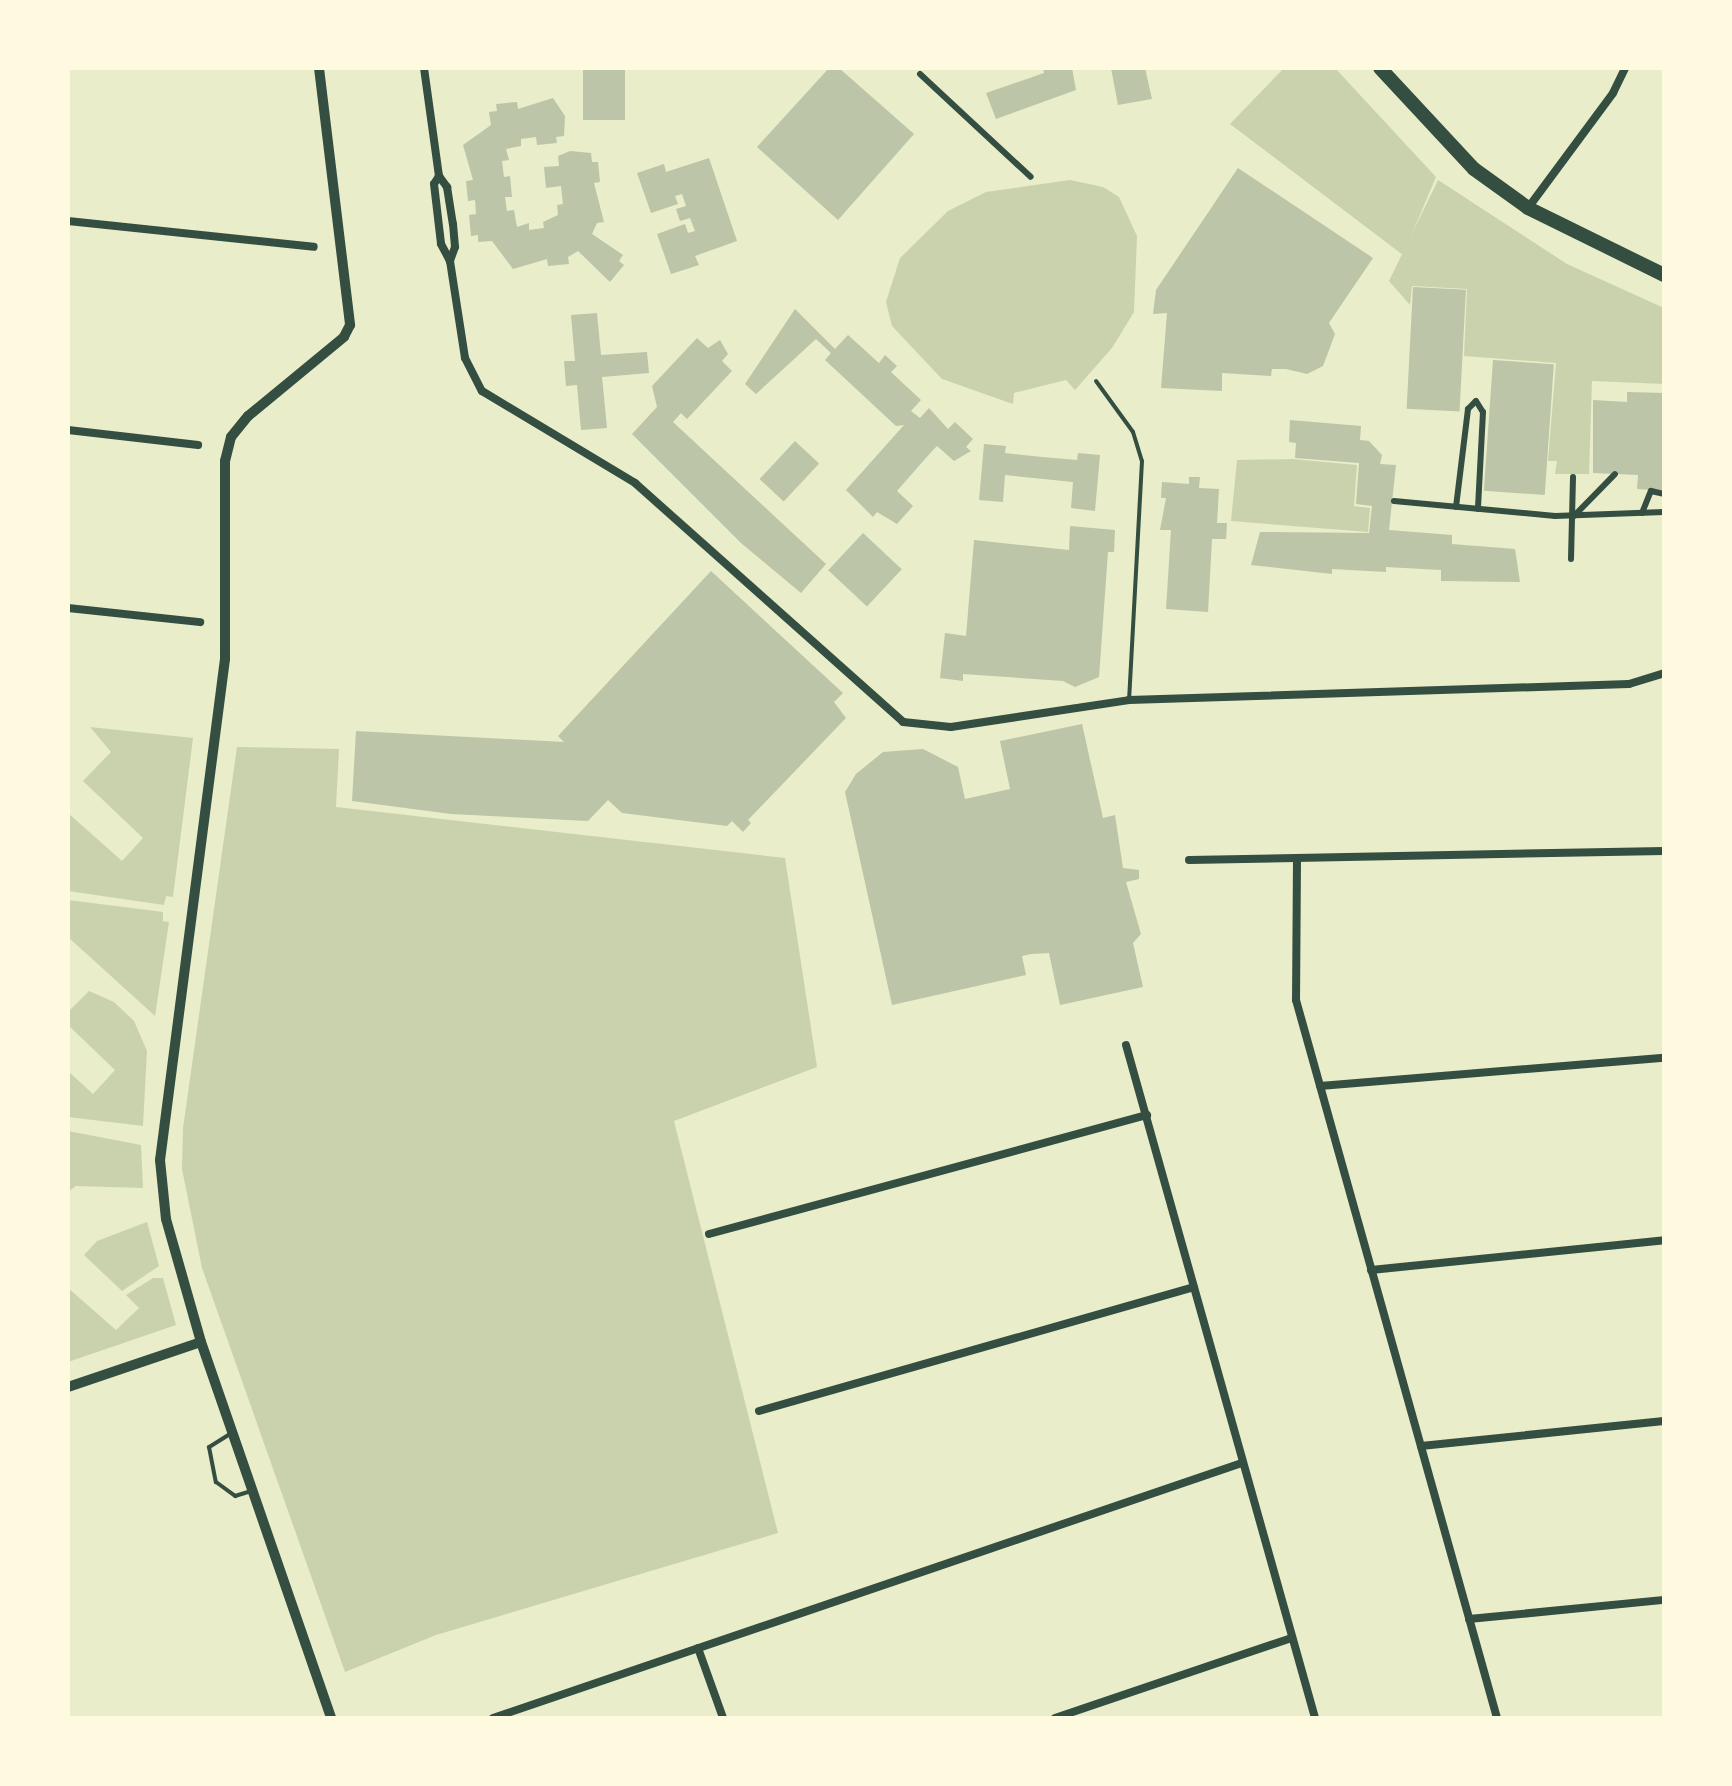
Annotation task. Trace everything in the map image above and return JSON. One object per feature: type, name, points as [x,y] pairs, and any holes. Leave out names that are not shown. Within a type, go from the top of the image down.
[{"type":"main road","points":[[1380,68],[1474,169],[1528,208],[1664,275]]},
{"type":"street","points":[[319,68],[350,325],[344,337],[248,416],[231,437],[225,461],[225,659],[160,1160],[166,1219],[201,1342],[331,1718]]},
{"type":"street","points":[[424,68],[439,176],[447,187],[453,224],[455,247],[450,261]]},
{"type":"street","points":[[1528,208],[1613,93],[1625,68]]},
{"type":"street","points":[[920,74],[1031,177]]},
{"type":"street","points":[[439,176],[434,184],[441,244],[450,261],[465,358],[482,391],[659,502],[889,714],[914,727],[951,727],[1129,700],[1629,684],[1664,673]]},
{"type":"street","points":[[68,221],[314,247]]},
{"type":"street","points":[[1456,507],[1468,409],[1476,401],[1483,412],[1478,509]]},
{"type":"street","points":[[68,430],[198,445]]},
{"type":"street","points":[[1573,517],[1615,474]]},
{"type":"street","points":[[1571,559],[1573,477]]},
{"type":"street","points":[[1642,513],[1651,491],[1664,494]]},
{"type":"street","points":[[1394,501],[1573,517],[1664,512]]},
{"type":"street","points":[[68,608],[200,622]]},
{"type":"street","points":[[1189,860],[1664,851]]},
{"type":"street","points":[[1297,859],[1296,1000],[1497,1718]]},
{"type":"street","points":[[1126,1045],[1315,1718]]},
{"type":"street","points":[[1320,1086],[1664,1058]]},
{"type":"street","points":[[709,1234],[1147,1115]]},
{"type":"street","points":[[1371,1270],[1664,1240]]},
{"type":"street","points":[[759,1411],[1194,1287]]},
{"type":"street","points":[[68,1387],[201,1342]]},
{"type":"street","points":[[1421,1446],[1664,1421]]},
{"type":"street","points":[[493,1718],[1242,1463]]},
{"type":"street","points":[[1469,1619],[1664,1600]]},
{"type":"street","points":[[1055,1718],[1291,1638]]},
{"type":"street","points":[[698,1648],[723,1718]]},
{"type":"lane","points":[[1096,381],[1133,432],[1142,461],[1129,700]]},
{"type":"lane","points":[[232,1433],[209,1447],[216,1482],[235,1496],[252,1491]]},
{"type":"green space","points":[[1284,68],[1335,68],[1436,177],[1403,255],[1230,124]]},
{"type":"green space","points":[[1070,180],[1103,187],[1119,197],[1137,236],[1134,312],[1112,348],[1075,390],[1066,380],[1014,393],[1013,404],[942,379],[892,326],[886,302],[900,258],[948,211],[986,192]]},
{"type":"green space","points":[[1438,180],[1567,264],[1664,308],[1664,384],[1592,381],[1589,474],[1555,474],[1557,461],[1548,461],[1556,363],[1464,356],[1467,289],[1412,286],[1410,305],[1389,281]]},
{"type":"green space","points":[[1292,459],[1357,465],[1354,506],[1370,508],[1368,532],[1231,521],[1237,460]]},
{"type":"green space","points":[[90,727],[193,738],[173,897],[166,896],[164,905],[68,891],[68,813],[122,861],[143,838],[83,781],[111,752]]},
{"type":"green space","points":[[237,747],[339,749],[336,807],[785,858],[817,1067],[674,1121],[778,1533],[436,1635],[345,1672],[202,1268],[182,1169],[183,1128]]},
{"type":"green space","points":[[68,900],[163,912],[163,921],[169,922],[155,1016],[68,937]]},
{"type":"green space","points":[[89,991],[114,1002],[134,1021],[147,1051],[143,1126],[68,1117],[68,1071],[93,1094],[115,1070],[68,1025],[68,1012]]},
{"type":"green space","points":[[68,1131],[141,1145],[143,1188],[76,1186],[68,1192]]},
{"type":"green space","points":[[147,1222],[159,1266],[122,1291],[84,1255],[97,1241]]},
{"type":"green space","points":[[153,1278],[163,1278],[176,1325],[68,1362],[68,1288],[116,1330],[139,1308],[126,1295]]},
{"type":"building","points":[[583,68],[625,68],[625,120],[583,120]]},
{"type":"building","points":[[829,68],[839,68],[914,134],[838,220],[757,147]]},
{"type":"building","points":[[1043,68],[1072,68],[1076,90],[996,119],[986,93],[1044,73]]},
{"type":"building","points":[[1111,68],[1145,68],[1152,99],[1118,105]]},
{"type":"building","points":[[553,98],[565,116],[564,136],[556,137],[557,143],[537,145],[536,137],[521,139],[521,146],[506,149],[509,160],[502,161],[504,177],[510,176],[512,197],[505,197],[507,211],[514,210],[517,227],[529,223],[529,230],[544,228],[543,222],[558,215],[557,205],[563,204],[561,186],[546,188],[544,167],[559,166],[558,156],[570,151],[591,153],[592,162],[598,162],[600,182],[594,183],[604,222],[597,223],[592,234],[623,255],[619,261],[624,265],[610,282],[578,251],[568,257],[569,264],[548,266],[547,259],[513,269],[492,241],[478,242],[478,235],[471,236],[469,215],[476,214],[475,200],[468,201],[466,181],[473,180],[463,145],[491,125],[489,112],[497,111],[496,104],[517,102],[518,109]]},
{"type":"building","points":[[709,158],[737,241],[695,256],[699,265],[671,274],[657,234],[685,224],[688,233],[695,231],[690,218],[680,221],[676,209],[686,206],[682,194],[675,196],[678,204],[651,213],[637,173],[664,164],[666,172]]},
{"type":"building","points":[[1238,168],[1373,258],[1329,323],[1335,334],[1323,366],[1307,374],[1286,369],[1272,369],[1271,376],[1222,373],[1222,391],[1161,388],[1167,313],[1153,314],[1156,290]]},
{"type":"building","points":[[1413,287],[1466,290],[1460,412],[1407,409]]},
{"type":"building","points":[[795,309],[835,349],[848,335],[879,363],[885,355],[897,366],[891,372],[921,400],[911,411],[920,418],[929,408],[948,429],[955,422],[973,439],[966,447],[971,451],[954,461],[937,446],[932,451],[897,491],[913,506],[897,524],[877,512],[873,517],[846,490],[904,425],[896,426],[825,360],[831,353],[816,339],[756,394],[745,384]]},
{"type":"building","points":[[597,313],[601,355],[647,352],[649,373],[602,377],[607,428],[581,430],[577,385],[566,386],[564,361],[575,361],[571,315]]},
{"type":"building","points":[[697,338],[708,348],[720,340],[728,354],[722,361],[732,371],[687,419],[681,413],[673,422],[826,564],[801,593],[741,543],[632,434],[657,407],[652,386]]},
{"type":"building","points":[[1493,360],[1554,364],[1545,495],[1484,491]]},
{"type":"building","points":[[1627,392],[1664,393],[1664,491],[1637,489],[1638,475],[1593,473],[1593,400],[1627,402]]},
{"type":"building","points":[[1290,420],[1361,426],[1360,440],[1369,441],[1382,455],[1380,464],[1396,465],[1389,530],[1452,535],[1452,544],[1515,549],[1520,582],[1441,581],[1441,570],[1386,567],[1386,572],[1332,569],[1332,574],[1251,565],[1260,532],[1369,533],[1372,506],[1356,504],[1359,463],[1295,458],[1296,443],[1289,442]]},
{"type":"building","points":[[795,441],[819,464],[784,502],[760,479]]},
{"type":"building","points":[[984,444],[1006,446],[1005,453],[1042,457],[1077,460],[1078,453],[1100,455],[1095,511],[1071,508],[1073,482],[1005,475],[1003,502],[979,500]]},
{"type":"building","points":[[1189,477],[1200,477],[1199,488],[1219,489],[1217,523],[1227,523],[1226,539],[1212,539],[1208,612],[1166,609],[1171,530],[1160,530],[1166,498],[1161,498],[1162,482],[1189,484]]},
{"type":"building","points":[[1070,526],[1115,530],[1114,552],[1108,552],[1099,677],[1075,687],[1063,681],[963,674],[963,681],[940,678],[945,633],[966,636],[974,540],[1069,550]]},
{"type":"building","points":[[863,533],[902,569],[867,606],[828,570]]},
{"type":"building","points":[[711,571],[843,693],[834,702],[846,718],[748,820],[751,823],[743,832],[732,821],[727,826],[622,813],[608,800],[588,821],[451,814],[352,801],[356,731],[564,742],[558,736]]},
{"type":"building","points":[[1082,724],[1103,818],[1115,815],[1123,868],[1139,870],[1139,879],[1126,882],[1141,934],[1133,943],[1143,987],[1060,1005],[1049,953],[1031,954],[1022,956],[1026,975],[892,1005],[845,792],[856,774],[883,752],[923,749],[958,767],[965,799],[1010,789],[1000,741]]}]
